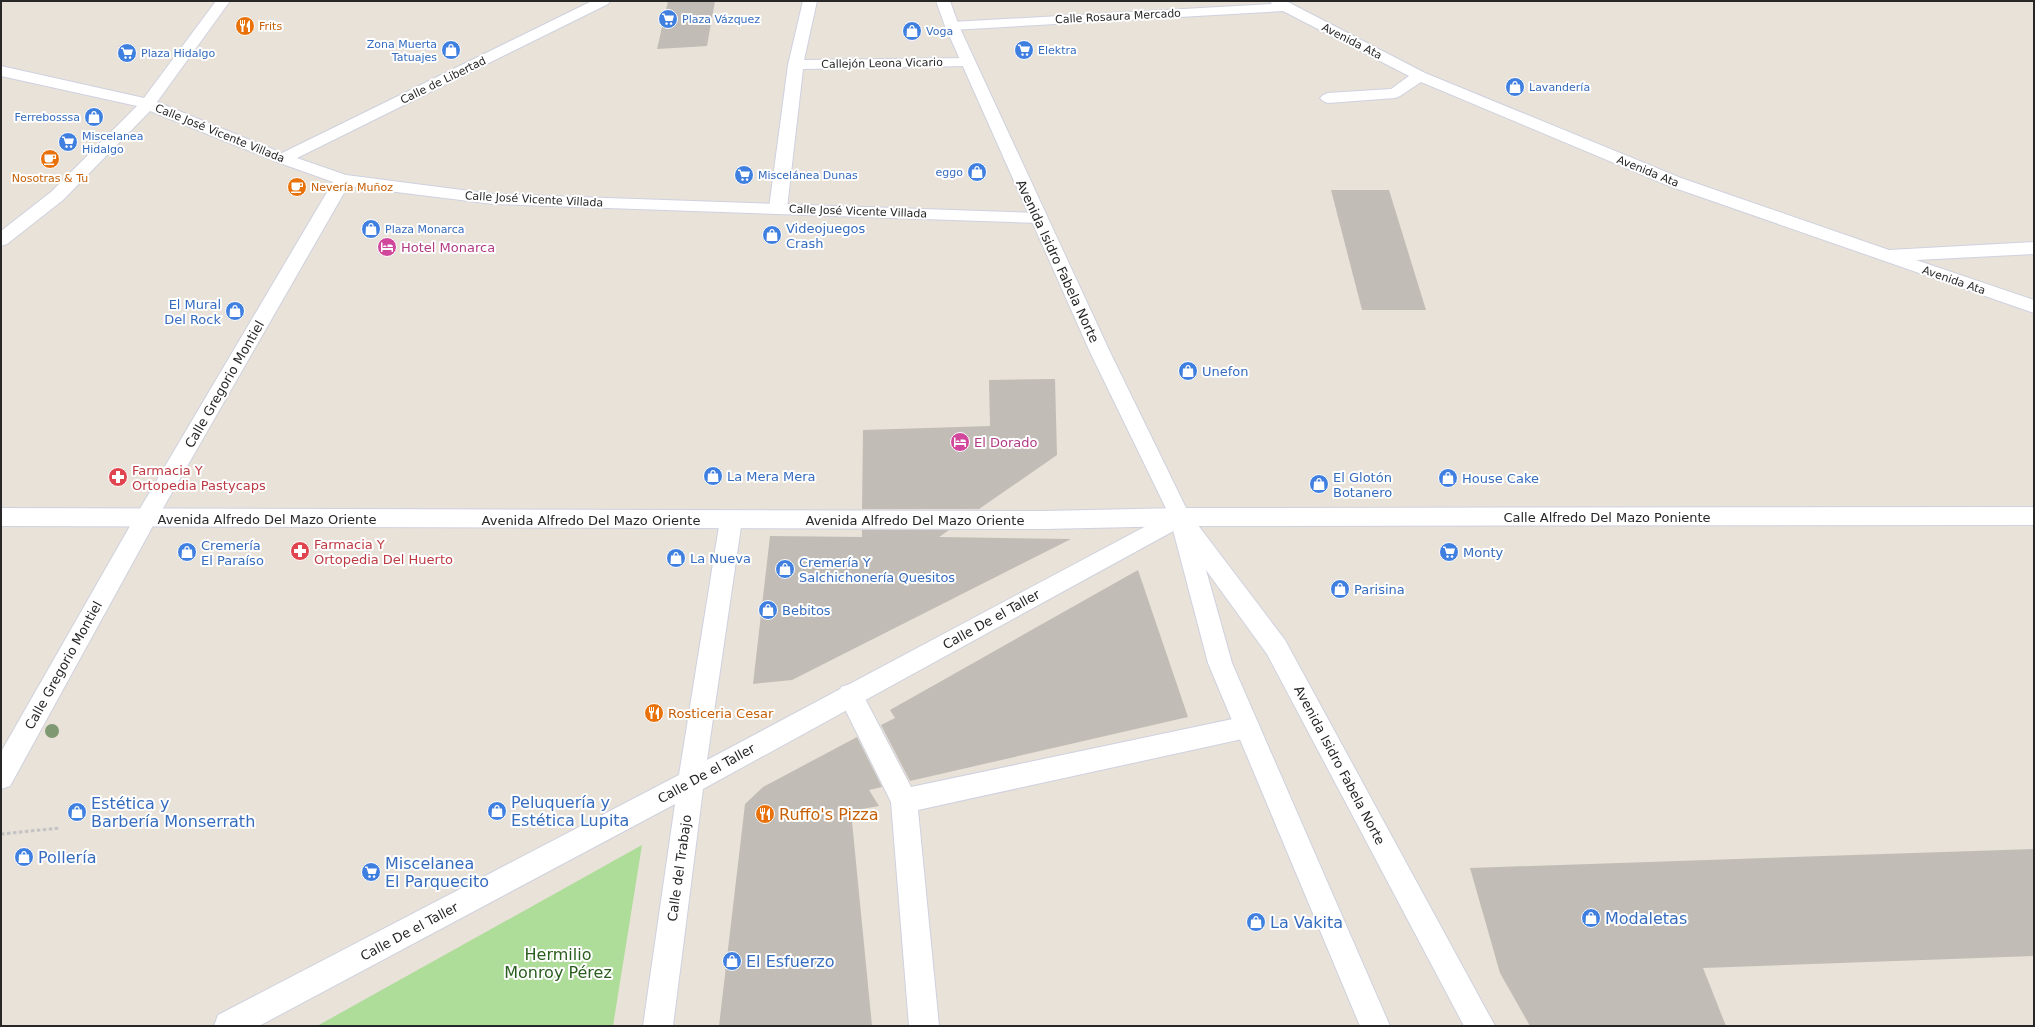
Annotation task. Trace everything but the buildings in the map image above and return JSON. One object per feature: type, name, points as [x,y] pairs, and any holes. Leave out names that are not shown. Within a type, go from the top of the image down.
[{"type":"street","points":[[1,240],[57,196],[148,104],[223,1]]},
{"type":"street","name":"Calle de Libertad","points":[[283,159],[603,1]]},
{"type":"street","points":[[778,208],[796,65],[810,1]]},
{"type":"street","name":"Avenida Isidro Fabela Norte","points":[[943,1],[952,26],[1038,218],[1180,517],[1220,663],[1375,1026]]},
{"type":"street","name":"Calle Rosaura Mercado","points":[[952,26],[1281,4]]},
{"type":"street","name":"Avenida Ata","points":[[1281,4],[1420,76],[1675,182],[1882,256],[2034,307]]},
{"type":"street","name":"Callejón Leona Vicario","points":[[796,65],[968,62]]},
{"type":"street","name":"Calle José Vicente Villada","points":[[1,70],[148,104],[283,159],[344,180],[493,199],[1038,218]]},
{"type":"street","points":[[1328,98],[1395,93],[1420,76]]},
{"type":"street","name":"Calle Gregorio Montiel","points":[[1,777],[146,518],[344,180]]},
{"type":"street","points":[[1882,256],[2034,248]]},
{"type":"street","name":"Calle Alfredo Del Mazo Poniente","points":[[1180,517],[2034,516]]},
{"type":"street","name":"Avenida Alfredo Del Mazo Oriente","points":[[1,517],[731,520],[1044,520],[1180,517]]},
{"type":"street","name":"Avenida Isidro Fabela Norte","points":[[1180,517],[1276,647],[1480,1026]]},
{"type":"street","name":"Calle De el Taller","points":[[229,1026],[691,782],[1180,517]]},
{"type":"street","name":"Calle del Trabajo","points":[[658,1026],[691,782],[731,520]]},
{"type":"street","points":[[850,695],[904,800],[924,1026]]},
{"type":"street","points":[[904,800],[1247,727]]},
{"type":"path","points":[[1,834],[60,828]]},
{"type":"green space","name":"Hermilio Monroy Pérez","points":[[642,845],[613,1026],[317,1026]]},
{"type":"place","name":"Plaza Vázquez","points":[[668,19]]},
{"type":"place","name":"Frits","points":[[245,26]]},
{"type":"place","name":"Voga","points":[[912,31]]},
{"type":"place","name":"Zona Muerta Tatuajes","points":[[451,50]]},
{"type":"place","name":"Elektra","points":[[1024,50]]},
{"type":"place","name":"Plaza Hidalgo","points":[[127,53]]},
{"type":"place","name":"Lavandería","points":[[1515,87]]},
{"type":"place","name":"Ferrebosssa","points":[[94,117]]},
{"type":"place","name":"Miscelanea Hidalgo","points":[[68,142]]},
{"type":"place","name":"Nosotras & Tu","points":[[50,159]]},
{"type":"place","name":"eggo","points":[[977,172]]},
{"type":"place","name":"Miscelánea Dunas","points":[[744,175]]},
{"type":"place","name":"Nevería Muñoz","points":[[297,187]]},
{"type":"place","name":"Plaza Monarca","points":[[371,229]]},
{"type":"place","name":"Videojuegos Crash","points":[[772,235]]},
{"type":"place","name":"Hotel Monarca","points":[[387,247]]},
{"type":"place","name":"El Mural Del Rock","points":[[235,311]]},
{"type":"place","name":"Unefon","points":[[1188,371]]},
{"type":"place","name":"El Dorado","points":[[960,442]]},
{"type":"place","name":"La Mera Mera","points":[[713,476]]},
{"type":"place","name":"Farmacia Y Ortopedia Pastycaps","points":[[118,477]]},
{"type":"place","name":"House Cake","points":[[1448,478]]},
{"type":"place","name":"El Glotón Botanero","points":[[1319,484]]},
{"type":"place","name":"Farmacia Y Ortopedia Del Huerto","points":[[300,551]]},
{"type":"place","name":"Cremería El Paraíso","points":[[187,552]]},
{"type":"place","name":"Monty","points":[[1449,552]]},
{"type":"place","name":"La Nueva","points":[[676,558]]},
{"type":"place","name":"Cremería Y Salchichonería Quesitos","points":[[785,569]]},
{"type":"place","name":"Parisina","points":[[1340,589]]},
{"type":"place","name":"Bebitos","points":[[768,610]]},
{"type":"place","name":"Rosticeria Cesar","points":[[654,713]]},
{"type":"place","name":"Peluquería y Estética Lupita","points":[[497,811]]},
{"type":"place","name":"Estética y Barbería Monserrath","points":[[77,812]]},
{"type":"place","name":"Ruffo's Pizza","points":[[765,814]]},
{"type":"place","name":"Pollería","points":[[24,857]]},
{"type":"place","name":"Miscelanea El Parquecito","points":[[371,872]]},
{"type":"place","name":"Modaletas","points":[[1591,918]]},
{"type":"place","name":"La Vakita","points":[[1256,922]]},
{"type":"place","name":"El Esfuerzo","points":[[732,961]]}]
